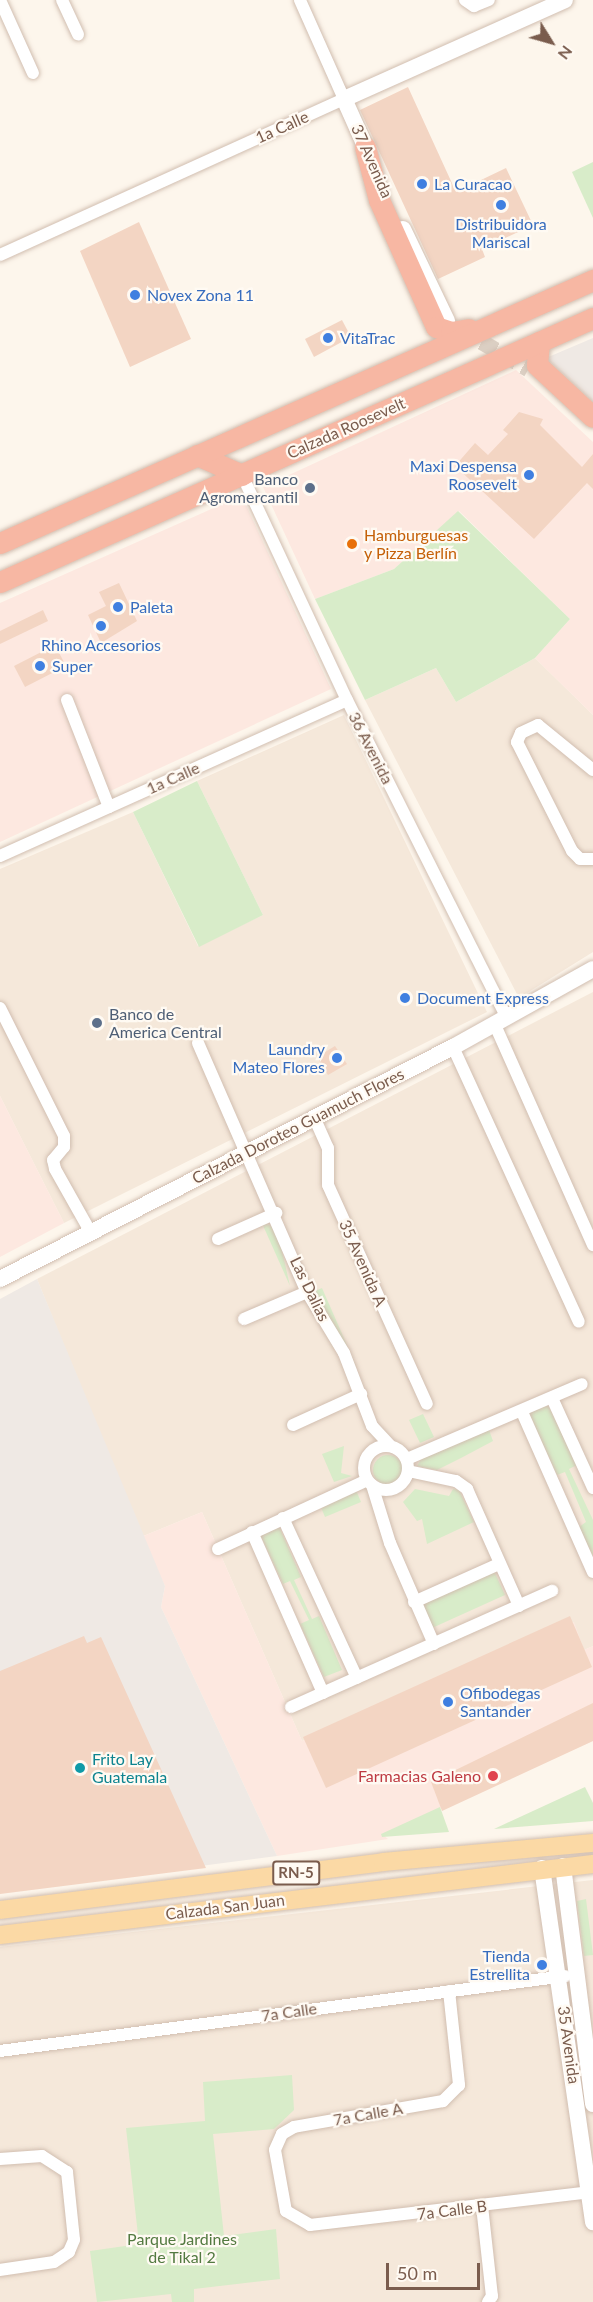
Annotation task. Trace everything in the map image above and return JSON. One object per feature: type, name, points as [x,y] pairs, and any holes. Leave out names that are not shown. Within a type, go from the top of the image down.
[{"type":"highway","points":[[365,147],[379,200],[436,327],[451,332],[487,326]]},
{"type":"highway","points":[[0,543],[593,280]]},
{"type":"highway","name":"Calzada Roosevelt","points":[[0,582],[593,318]]},
{"type":"highway","points":[[539,342],[537,365],[593,417]]},
{"type":"highway","points":[[197,455],[242,475]]},
{"type":"main road","name":"Calzada San Juan","points":[[0,1910],[383,1863],[593,1843]]},
{"type":"main road","name":"Calzada San Juan","points":[[0,1935],[542,1868],[593,1864]]},
{"type":"street","points":[[0,0],[33,73]]},
{"type":"street","points":[[62,0],[78,35]]},
{"type":"street","name":"37 Avenida","points":[[300,0],[365,147],[447,321]]},
{"type":"street","points":[[465,0],[474,6],[489,0]]},
{"type":"street","name":"1a Calle","points":[[0,255],[557,2]]},
{"type":"street","points":[[528,369],[593,427]]},
{"type":"street","name":"36 Avenida","points":[[242,475],[501,1021],[593,1245]]},
{"type":"street","points":[[67,700],[109,807]]},
{"type":"street","name":"1a Calle","points":[[0,856],[347,700]]},
{"type":"street","points":[[593,770],[538,725],[520,733],[517,742],[572,851],[580,859],[593,859]]},
{"type":"street","name":"Calzada Doroteo Guamuch Flores","points":[[0,1279],[453,1047],[593,969]]},
{"type":"street","points":[[0,1008],[64,1136],[64,1147],[53,1161],[55,1169],[91,1233]]},
{"type":"street","name":"Las Dalias","points":[[198,1043],[276,1213],[307,1292],[362,1394],[372,1426],[390,1445]]},
{"type":"street","points":[[453,1047],[579,1322]]},
{"type":"street","name":"35 Avenida A","points":[[314,1118],[328,1148],[328,1185],[427,1404]]},
{"type":"street","points":[[218,1239],[276,1213]]},
{"type":"street","points":[[244,1318],[307,1292]]},
{"type":"street","points":[[218,1549],[283,1518],[369,1483],[391,1490],[402,1483],[407,1465],[582,1384]]},
{"type":"street","points":[[293,1425],[362,1394]]},
{"type":"street","points":[[552,1398],[593,1488]]},
{"type":"street","points":[[522,1412],[593,1572]]},
{"type":"street","name":"Las Dalias","points":[[366,1457],[372,1426]]},
{"type":"street","points":[[434,1644],[414,1602],[369,1483],[366,1457],[376,1447],[390,1445],[407,1465],[456,1481],[467,1489],[519,1606]]},
{"type":"street","points":[[283,1518],[357,1678]]},
{"type":"street","points":[[252,1532],[323,1693]]},
{"type":"street","points":[[414,1602],[499,1563]]},
{"type":"street","points":[[291,1707],[552,1591]]},
{"type":"street","name":"35 Avenida","points":[[563,1866],[593,2103]]},
{"type":"street","name":"35 Avenida","points":[[542,1868],[591,2192],[593,2222]]},
{"type":"street","name":"7a Calle","points":[[0,2051],[578,1974]]},
{"type":"street","name":"7a Calle A","points":[[310,2225],[286,2211],[277,2160],[282,2134],[294,2127],[442,2101],[459,2085],[449,1991]]},
{"type":"street","points":[[0,2159],[42,2156],[56,2160],[67,2172],[74,2240],[69,2252],[54,2262],[0,2270]]},
{"type":"street","name":"7a Calle B","points":[[310,2225],[591,2192]]},
{"type":"street","points":[[482,2206],[492,2296],[488,2302]]},
{"type":"shaded area","points":[[593,338],[593,402],[546,358]]},
{"type":"shaded area","points":[[516,370],[593,442],[593,715],[535,658],[570,619],[459,511],[394,569],[315,599],[263,487]]},
{"type":"shaded area","points":[[236,498],[245,503],[331,689],[0,842],[0,603]]},
{"type":"shaded area","points":[[535,658],[593,715],[593,952],[519,998],[365,700],[436,668],[456,702]]},
{"type":"shaded area","points":[[344,715],[487,1012],[64,1223],[0,1096],[0,869],[133,812],[198,946],[263,915],[197,781]]},
{"type":"shaded area","points":[[593,992],[593,1646],[584,1650],[573,1622],[302,1741],[202,1512],[141,1537],[37,1279]]},
{"type":"shaded area","points":[[0,1096],[64,1223],[0,1257]]},
{"type":"shaded area","points":[[37,1279],[165,1586],[161,1607],[277,1856],[0,1892],[0,1299]]},
{"type":"shaded area","points":[[202,1512],[302,1741],[574,1622],[584,1650],[593,1646],[593,1741],[382,1834],[388,1839],[277,1856],[161,1607],[165,1586],[141,1537]]},
{"type":"shaded area","points":[[593,1880],[593,2302],[0,2302],[0,1947]]},
{"type":"green space","points":[[593,162],[593,218],[572,172]]},
{"type":"green space","points":[[458,511],[570,619],[535,658],[456,702],[436,668],[365,700],[315,599],[394,569]]},
{"type":"green space","points":[[197,781],[263,915],[199,947],[133,812]]},
{"type":"green space","points":[[261,1221],[277,1229],[290,1286]]},
{"type":"green space","points":[[322,1288],[357,1368],[313,1292]]},
{"type":"green space","points":[[548,1405],[577,1465],[569,1469],[593,1520],[593,1556],[579,1527],[586,1522],[565,1472],[557,1475],[529,1413]]},
{"type":"green space","points":[[423,1414],[434,1437],[420,1443],[409,1420]]},
{"type":"green space","points":[[489,1430],[493,1441],[437,1470],[417,1466],[423,1456]]},
{"type":"green space","points":[[344,1446],[341,1473],[352,1476],[334,1482],[322,1454]]},
{"type":"green space","points":[[388,1455],[394,1456],[402,1464],[402,1476],[394,1484],[388,1485],[382,1484],[374,1476],[373,1470],[374,1464],[382,1456]]},
{"type":"green space","points":[[415,1489],[449,1496],[453,1489],[459,1490],[474,1522],[427,1544],[422,1519],[417,1521],[403,1502]]},
{"type":"green space","points":[[356,1490],[361,1502],[325,1517],[320,1505]]},
{"type":"green space","points":[[278,1524],[301,1577],[294,1580],[312,1619],[319,1616],[342,1670],[324,1677],[300,1624],[309,1620],[290,1581],[283,1584],[259,1532]]},
{"type":"green space","points":[[494,1571],[505,1595],[432,1628],[421,1604]]},
{"type":"green space","points":[[585,1787],[593,1803],[593,1821],[494,1829]]},
{"type":"green space","points":[[440,1807],[449,1832],[382,1837],[381,1834]]},
{"type":"green space","points":[[586,1899],[593,1955],[584,1956],[577,1901]]},
{"type":"green space","name":"Parque Jardines de Tikal 2","points":[[292,2075],[294,2110],[274,2129],[213,2134],[224,2236],[276,2229],[280,2279],[194,2289],[194,2302],[172,2302],[171,2294],[97,2302],[90,2251],[139,2244],[126,2128],[205,2121],[203,2082]]},
{"type":"building","name":"La Curacao","points":[[408,87],[456,192],[506,168],[533,225],[482,249],[485,257],[438,279],[360,110]]},
{"type":"building","name":"Novex Zona 11","points":[[139,222],[191,339],[130,367],[80,251]]},
{"type":"building","name":"VitaTrac","points":[[342,320],[351,337],[314,357],[305,339]]},
{"type":"building","name":"Maxi Despensa Roosevelt","points":[[519,412],[543,419],[540,425],[582,467],[593,454],[593,489],[587,483],[534,539],[455,466],[475,443],[488,455],[508,434],[503,430]]},
{"type":"building","points":[[119,583],[137,621],[101,643],[88,615],[106,606],[99,592]]},
{"type":"building","points":[[43,610],[48,621],[0,644],[0,631]]},
{"type":"building","name":"Super","points":[[55,645],[66,666],[25,687],[14,666]]},
{"type":"building","points":[[335,1046],[347,1064],[328,1075],[317,1057]]},
{"type":"building","name":"Ofibodegas Santander","points":[[570,1616],[592,1667],[326,1788],[303,1737]]},
{"type":"building","name":"Frito Lay Guatemala","points":[[84,1636],[87,1643],[101,1637],[206,1868],[0,1894],[0,1671]]},
{"type":"building","points":[[593,1703],[593,1741],[442,1811],[431,1782]]},
{"type":"tunnel","points":[[461,330],[528,369]]},
{"type":"place","name":"La Curacao","points":[[422,184]]},
{"type":"place","name":"Distribuidora Mariscal","points":[[501,205]]},
{"type":"place","name":"Novex Zona 11","points":[[135,295]]},
{"type":"place","name":"VitaTrac","points":[[328,338]]},
{"type":"place","name":"Maxi Despensa Roosevelt","points":[[529,475]]},
{"type":"place","name":"Banco Agromercantil","points":[[310,488]]},
{"type":"place","name":"Hamburguesas y Pizza Berlín","points":[[352,544]]},
{"type":"place","name":"Paleta","points":[[118,607]]},
{"type":"place","name":"Rhino Accesorios","points":[[101,626]]},
{"type":"place","name":"Super","points":[[40,666]]},
{"type":"place","name":"Document Express","points":[[405,998]]},
{"type":"place","name":"Banco de America Central","points":[[97,1023]]},
{"type":"place","name":"Laundry Mateo Flores","points":[[337,1058]]},
{"type":"place","name":"Ofibodegas Santander","points":[[448,1702]]},
{"type":"place","name":"Frito Lay Guatemala","points":[[80,1768]]},
{"type":"place","name":"Farmacias Galeno","points":[[493,1776]]},
{"type":"place","name":"Tienda Estrellita","points":[[542,1965]]}]
